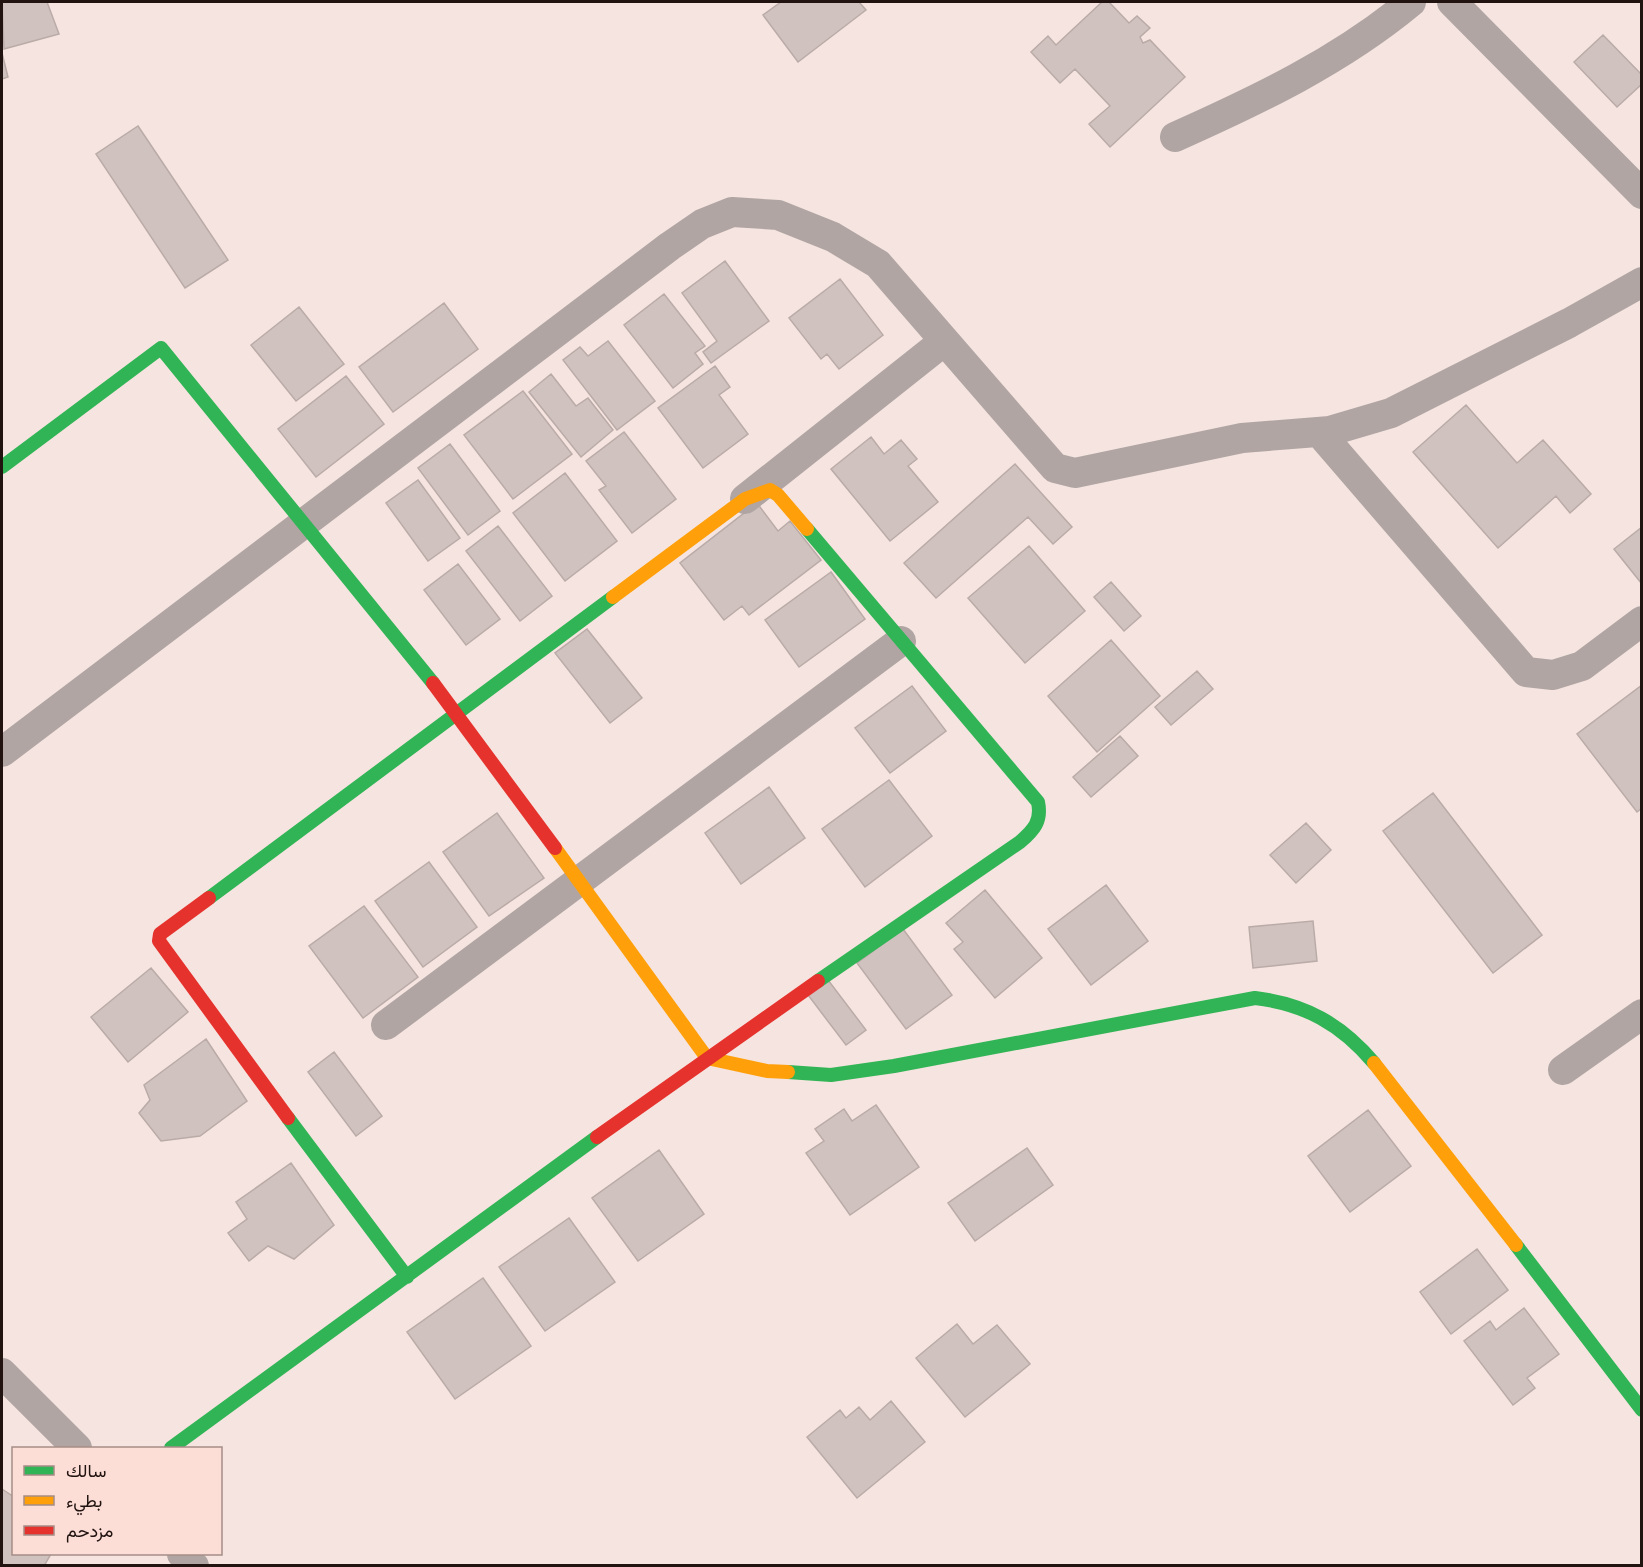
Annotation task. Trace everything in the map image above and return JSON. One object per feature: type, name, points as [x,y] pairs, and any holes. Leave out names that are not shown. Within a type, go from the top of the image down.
[{"type":"street","points":[[1175,137],[1258,101],[1315,69],[1386,22],[1411,2]]},
{"type":"street","points":[[1452,2],[1641,194]]},
{"type":"street","points":[[2,752],[302,522],[670,246],[702,224],[732,212],[778,215],[833,237],[878,264],[943,342],[1055,468],[1075,473],[1242,438],[1319,432],[1391,413],[1569,323],[1641,282]]},
{"type":"street","points":[[407,1277],[159,941],[160,934],[745,499],[943,342]]},
{"type":"street","points":[[2,467],[161,348],[457,712],[707,1058],[767,1071],[831,1075],[1255,998],[1286,1000],[1311,1010],[1346,1034],[1458,1170],[1641,1410]]},
{"type":"street","points":[[1319,432],[1527,672],[1553,675],[1582,666],[1641,621]]},
{"type":"street","points":[[174,1447],[707,1058],[1020,842],[1040,822],[1041,813],[1038,802],[778,495],[770,490],[745,499]]},
{"type":"street","points":[[386,1025],[580,883],[901,641]]},
{"type":"street","points":[[1563,1070],[1641,1014]]},
{"type":"street","points":[[2,1373],[75,1447]]},
{"type":"street","points":[[183,1555],[194,1566]]},
{"type":"building","points":[[2,2],[47,2],[59,34],[4,49]]},
{"type":"building","points":[[781,2],[859,2],[866,10],[798,62],[763,15]]},
{"type":"building","points":[[1102,2],[1109,2],[1129,23],[1137,16],[1150,28],[1140,37],[1143,43],[1150,40],[1185,77],[1110,147],[1089,124],[1110,106],[1075,69],[1060,83],[1031,52],[1048,36],[1056,45]]},
{"type":"building","points":[[1603,35],[1642,75],[1642,84],[1617,107],[1574,62]]},
{"type":"building","points":[[2,53],[8,77],[2,79]]},
{"type":"building","points":[[138,126],[228,260],[185,288],[96,154]]},
{"type":"building","points":[[725,261],[769,321],[711,363],[703,352],[717,341],[682,293]]},
{"type":"building","points":[[840,279],[883,335],[839,369],[827,354],[821,359],[789,318]]},
{"type":"building","points":[[664,294],[705,346],[695,353],[703,364],[673,388],[624,325]]},
{"type":"building","points":[[444,303],[478,349],[393,412],[359,367]]},
{"type":"building","points":[[299,307],[344,364],[296,401],[251,345]]},
{"type":"building","points":[[608,341],[655,401],[617,430],[563,360],[580,347],[588,356]]},
{"type":"building","points":[[715,366],[730,387],[719,395],[748,434],[703,468],[658,408]]},
{"type":"building","points":[[551,374],[576,406],[588,398],[613,430],[581,457],[529,392]]},
{"type":"building","points":[[346,376],[384,424],[316,477],[278,429]]},
{"type":"building","points":[[523,391],[572,454],[513,499],[464,435]]},
{"type":"building","points":[[1466,405],[1517,463],[1543,440],[1591,494],[1570,513],[1556,496],[1498,548],[1413,452]]},
{"type":"building","points":[[624,432],[676,499],[632,533],[599,490],[606,486],[586,461]]},
{"type":"building","points":[[871,437],[884,454],[901,440],[917,459],[908,466],[938,502],[890,541],[831,469]]},
{"type":"building","points":[[450,444],[500,511],[468,535],[418,468]]},
{"type":"building","points":[[1015,464],[1072,527],[1053,544],[1028,517],[936,598],[904,563]]},
{"type":"building","points":[[565,473],[617,541],[565,581],[513,513]]},
{"type":"building","points":[[418,480],[460,538],[428,561],[386,503]]},
{"type":"building","points":[[757,503],[778,531],[790,521],[821,560],[749,615],[742,606],[724,620],[680,563]]},
{"type":"building","points":[[498,526],[552,596],[520,621],[466,551]]},
{"type":"building","points":[[1642,527],[1642,584],[1614,549]]},
{"type":"building","points":[[1029,546],[1085,611],[1025,663],[968,598]]},
{"type":"building","points":[[458,564],[500,619],[466,645],[424,590]]},
{"type":"building","points":[[831,572],[865,619],[799,667],[765,620]]},
{"type":"building","points":[[1111,582],[1141,616],[1124,631],[1094,597]]},
{"type":"building","points":[[587,629],[642,698],[610,723],[555,653]]},
{"type":"building","points":[[1111,640],[1160,696],[1097,752],[1048,696]]},
{"type":"building","points":[[1197,671],[1213,689],[1171,725],[1155,707]]},
{"type":"building","points":[[1642,685],[1642,808],[1637,812],[1577,734]]},
{"type":"building","points":[[912,686],[946,731],[890,773],[855,728]]},
{"type":"building","points":[[1120,736],[1138,756],[1091,797],[1073,777]]},
{"type":"building","points":[[889,780],[932,836],[865,887],[822,829]]},
{"type":"building","points":[[769,787],[805,838],[741,884],[705,833]]},
{"type":"building","points":[[1433,793],[1542,935],[1493,973],[1383,831]]},
{"type":"building","points":[[497,813],[544,878],[489,916],[443,852]]},
{"type":"building","points":[[1306,823],[1331,850],[1296,883],[1270,855]]},
{"type":"building","points":[[429,862],[477,927],[423,967],[375,901]]},
{"type":"building","points":[[1106,885],[1148,941],[1091,985],[1048,929]]},
{"type":"building","points":[[985,890],[1042,958],[995,998],[954,949],[963,942],[946,923]]},
{"type":"building","points":[[364,906],[418,977],[363,1018],[309,946]]},
{"type":"building","points":[[1313,921],[1317,961],[1253,968],[1249,927]]},
{"type":"building","points":[[903,929],[952,995],[906,1029],[857,963]]},
{"type":"building","points":[[151,968],[188,1012],[128,1062],[91,1017]]},
{"type":"building","points":[[828,980],[866,1030],[846,1045],[808,995]]},
{"type":"building","points":[[206,1039],[247,1101],[200,1136],[161,1141],[139,1113],[150,1100],[144,1085]]},
{"type":"building","points":[[334,1052],[382,1116],[356,1136],[308,1072]]},
{"type":"building","points":[[876,1105],[919,1167],[850,1215],[806,1153],[824,1141],[815,1129],[844,1109],[852,1121]]},
{"type":"building","points":[[1368,1110],[1411,1166],[1350,1212],[1308,1156]]},
{"type":"building","points":[[1027,1148],[1053,1185],[975,1241],[948,1203]]},
{"type":"building","points":[[659,1150],[704,1214],[638,1261],[592,1198]]},
{"type":"building","points":[[291,1163],[334,1225],[294,1259],[268,1246],[249,1261],[228,1233],[247,1219],[236,1202]]},
{"type":"building","points":[[569,1218],[615,1282],[545,1331],[499,1267]]},
{"type":"building","points":[[1477,1249],[1508,1290],[1451,1334],[1420,1292]]},
{"type":"building","points":[[483,1278],[531,1346],[455,1399],[407,1332]]},
{"type":"building","points":[[1524,1308],[1559,1354],[1527,1378],[1535,1388],[1513,1405],[1464,1341],[1490,1321],[1496,1330]]},
{"type":"building","points":[[957,1324],[973,1344],[997,1325],[1030,1364],[965,1417],[916,1358]]},
{"type":"building","points":[[891,1401],[925,1442],[857,1498],[807,1437],[840,1410],[846,1418],[859,1407],[870,1420]]},
{"type":"building","points":[[2,1489],[12,1496],[12,1555],[50,1555],[44,1566],[2,1566]]},
{"type":"traffic: fast","points":[[2,467],[161,348],[433,683]]},
{"type":"traffic: fast","points":[[807,529],[1038,802],[1039,809],[1036,825],[1020,842],[818,981]]},
{"type":"traffic: fast","points":[[209,898],[613,597]]},
{"type":"traffic: fast","points":[[788,1072],[831,1075],[894,1066],[1255,998],[1290,1005],[1321,1018],[1349,1037],[1374,1063]]},
{"type":"traffic: fast","points":[[288,1118],[407,1277]]},
{"type":"traffic: fast","points":[[172,1447],[597,1137]]},
{"type":"traffic: fast","points":[[1516,1245],[1642,1410]]},
{"type":"traffic: slow","points":[[613,597],[745,499],[770,490],[778,495],[807,529]]},
{"type":"traffic: slow","points":[[555,848],[707,1058],[767,1071],[788,1072]]},
{"type":"traffic: slow","points":[[1374,1063],[1516,1245]]},
{"type":"traffic: jam","points":[[433,683],[555,848]]},
{"type":"traffic: jam","points":[[209,898],[160,934],[159,941],[288,1118]]},
{"type":"traffic: jam","points":[[597,1137],[818,981]]}]
